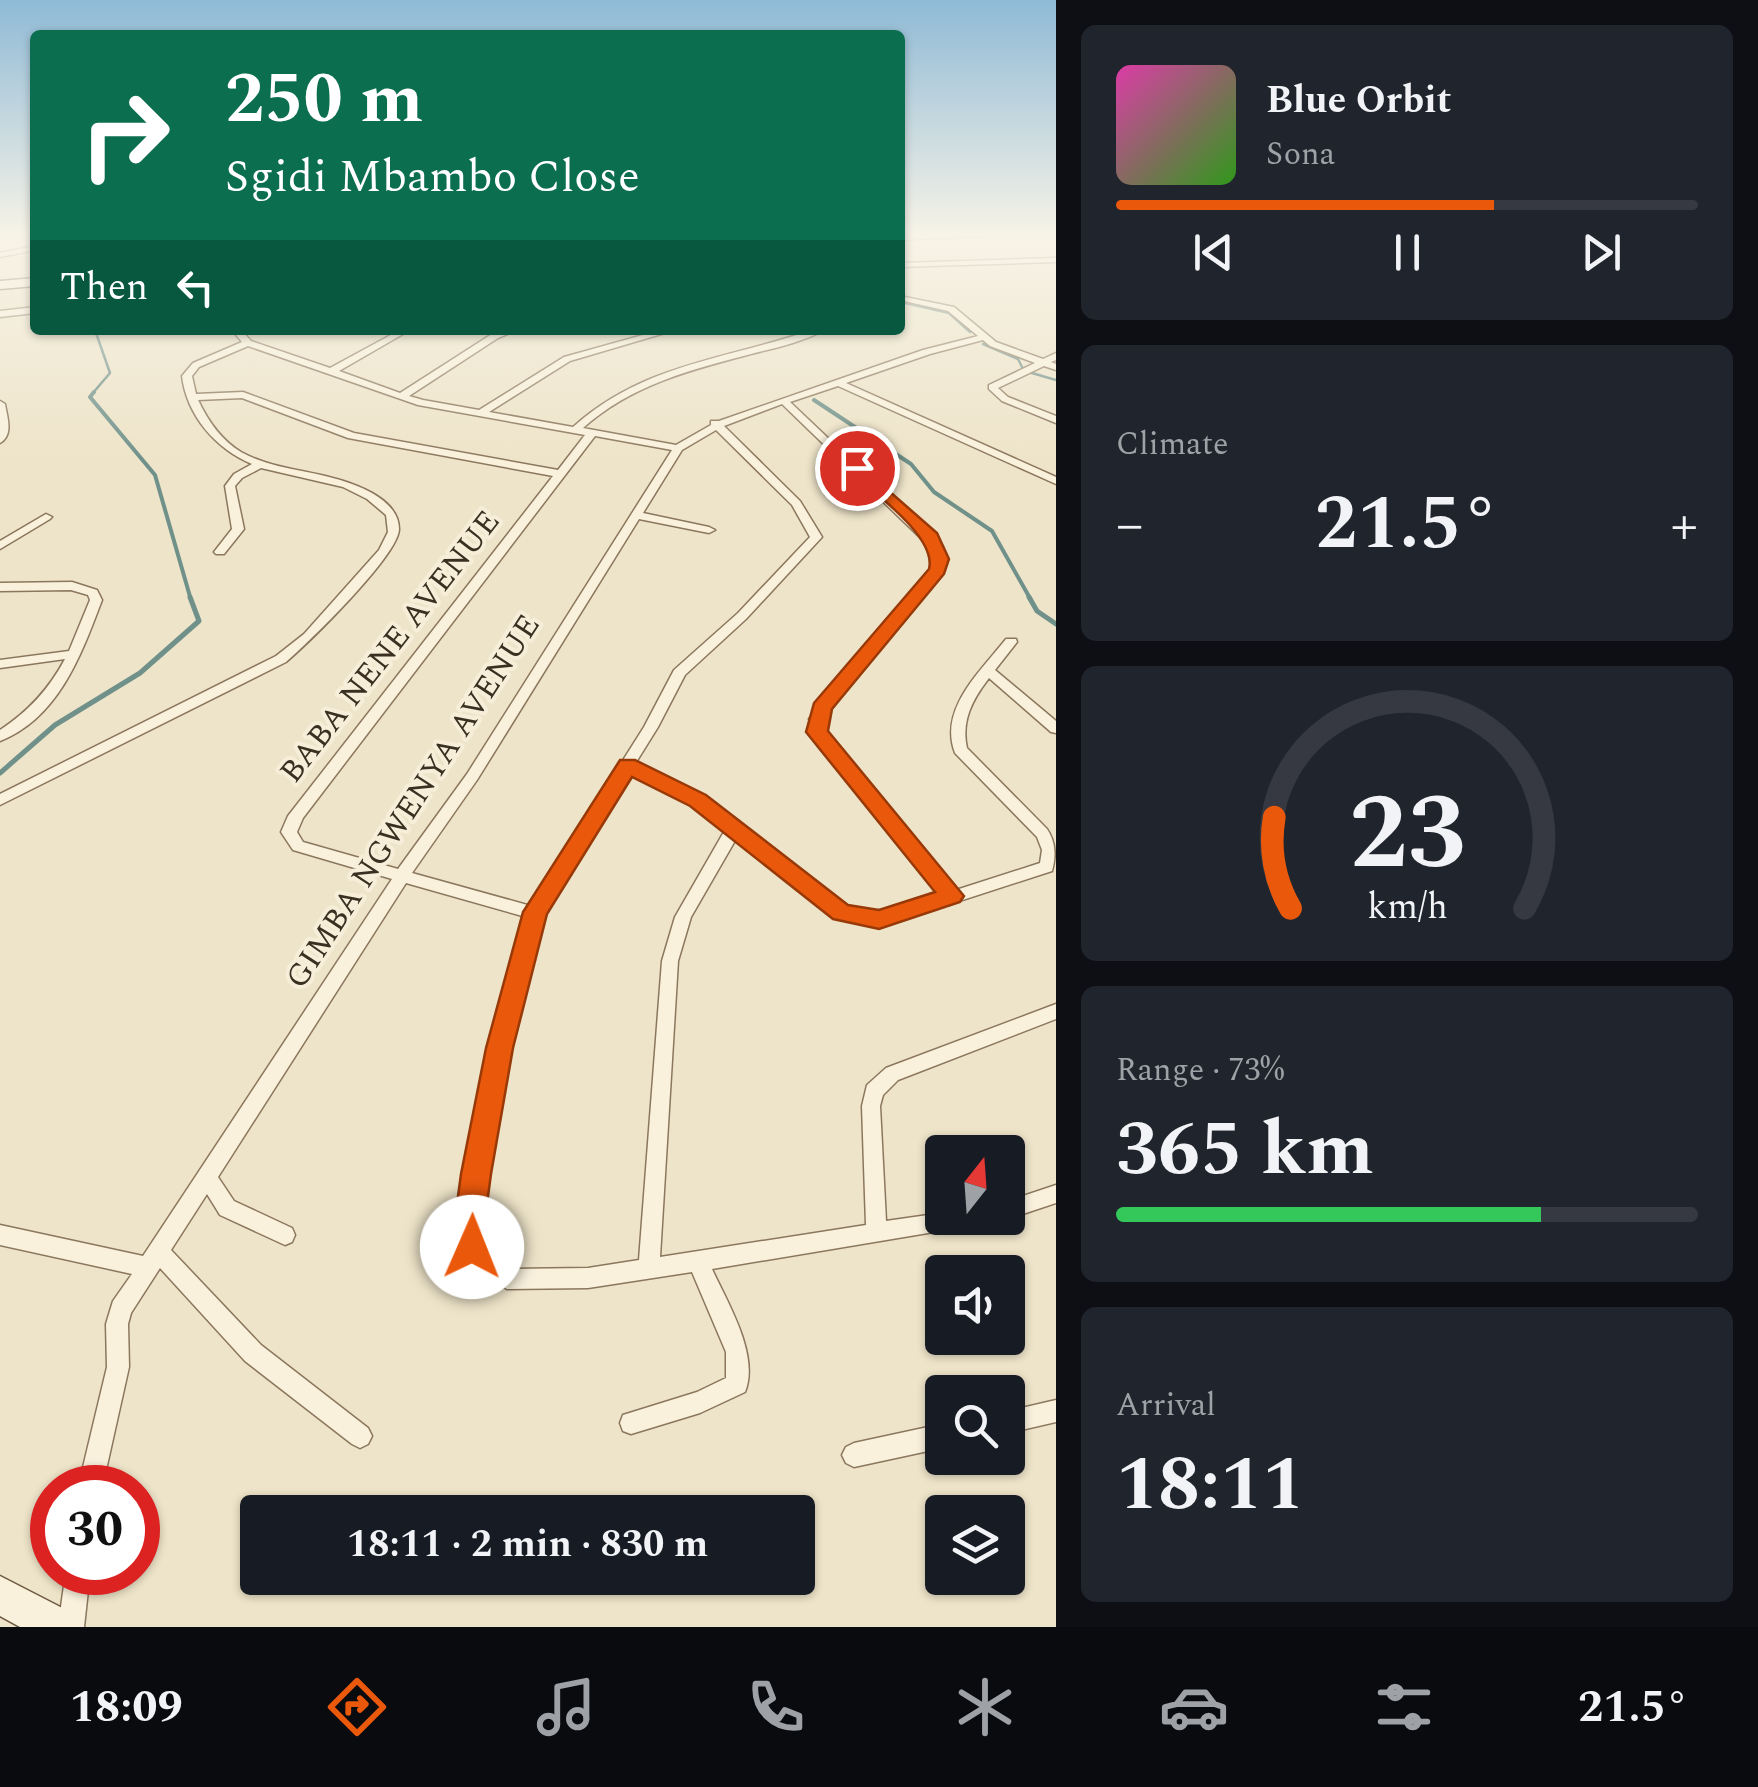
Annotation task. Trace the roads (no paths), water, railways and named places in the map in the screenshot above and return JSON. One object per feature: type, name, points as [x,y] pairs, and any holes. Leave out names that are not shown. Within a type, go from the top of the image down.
[{"type":"street","points":[[949,309],[983,337],[1056,367]]},
{"type":"street","points":[[0,314],[30,311]]},
{"type":"street","points":[[241,335],[248,343],[400,397],[678,448]]},
{"type":"street","points":[[388,335],[394,337]]},
{"type":"street","points":[[329,373],[397,335]]},
{"type":"street","points":[[400,397],[498,335]]},
{"type":"street","points":[[481,413],[567,359],[652,335]]},
{"type":"street","points":[[574,430],[588,416],[639,385],[804,335]]},
{"type":"street","name":"GIMBA NGWENYA AVENUE","points":[[95,1465],[118,1367],[116,1324],[153,1259],[472,777],[678,448],[715,423],[838,384],[922,350],[983,337]]},
{"type":"street","points":[[0,800],[281,659],[308,637],[391,541],[391,514],[375,498],[260,464],[209,435],[186,382],[190,370],[248,343]]},
{"type":"street","points":[[1056,356],[992,387],[1005,398],[1056,420]]},
{"type":"street","points":[[838,384],[1056,480]]},
{"type":"street","points":[[192,396],[243,395],[352,436],[561,474]]},
{"type":"street","points":[[783,400],[937,547],[938,570],[816,719],[823,743],[952,896]]},
{"type":"street","points":[[0,404],[0,440]]},
{"type":"street","points":[[715,423],[796,503],[816,537],[742,616],[686,663],[628,766],[535,912],[500,1048],[469,1226],[478,1260],[507,1279],[588,1278],[925,1225]]},
{"type":"street","name":"BABA NENE AVENUE","points":[[535,912],[298,846],[289,832],[291,824],[592,433]]},
{"type":"street","points":[[220,552],[238,529],[230,486],[238,476],[260,464]]},
{"type":"street","points":[[635,515],[708,530]]},
{"type":"street","points":[[0,546],[46,517]]},
{"type":"street","points":[[0,587],[72,586],[93,594],[96,600],[76,654],[51,697],[0,736]]},
{"type":"street","points":[[628,766],[679,788],[825,904],[855,917],[879,920],[901,914],[1046,867],[1050,860],[1049,844],[1042,834],[960,750],[955,737],[957,716],[1011,642]]},
{"type":"street","points":[[0,664],[76,654]]},
{"type":"street","points":[[989,672],[1056,728]]},
{"type":"street","points":[[649,1268],[670,961],[683,918],[734,828]]},
{"type":"street","points":[[876,1233],[871,1106],[881,1083],[892,1074],[1056,1011]]},
{"type":"street","points":[[208,1178],[227,1208],[246,1221],[285,1235]]},
{"type":"street","points":[[1025,1204],[1056,1194]]},
{"type":"street","points":[[0,1235],[153,1259],[253,1353],[360,1436]]},
{"type":"street","points":[[631,1423],[725,1391],[740,1376],[723,1312],[698,1261]]},
{"type":"street","points":[[1025,1418],[1056,1411]]},
{"type":"street","points":[[854,1455],[925,1440]]},
{"type":"street","points":[[72,1627],[75,1595]]},
{"type":"street","points":[[0,1596],[58,1627]]},
{"type":"waterway","points":[[931,309],[949,313],[970,332]]},
{"type":"waterway","points":[[92,394],[110,373],[97,335]]},
{"type":"waterway","points":[[983,344],[1018,359],[1022,367]]},
{"type":"waterway","points":[[1032,373],[1056,380]]},
{"type":"waterway","points":[[94,392],[90,397],[155,475],[191,599]]},
{"type":"waterway","points":[[814,400],[911,464],[934,492],[992,531],[1031,600]]},
{"type":"waterway","points":[[1029,597],[1037,611],[1056,624]]},
{"type":"waterway","points":[[0,773],[55,725],[140,673],[199,621],[191,599]]}]
